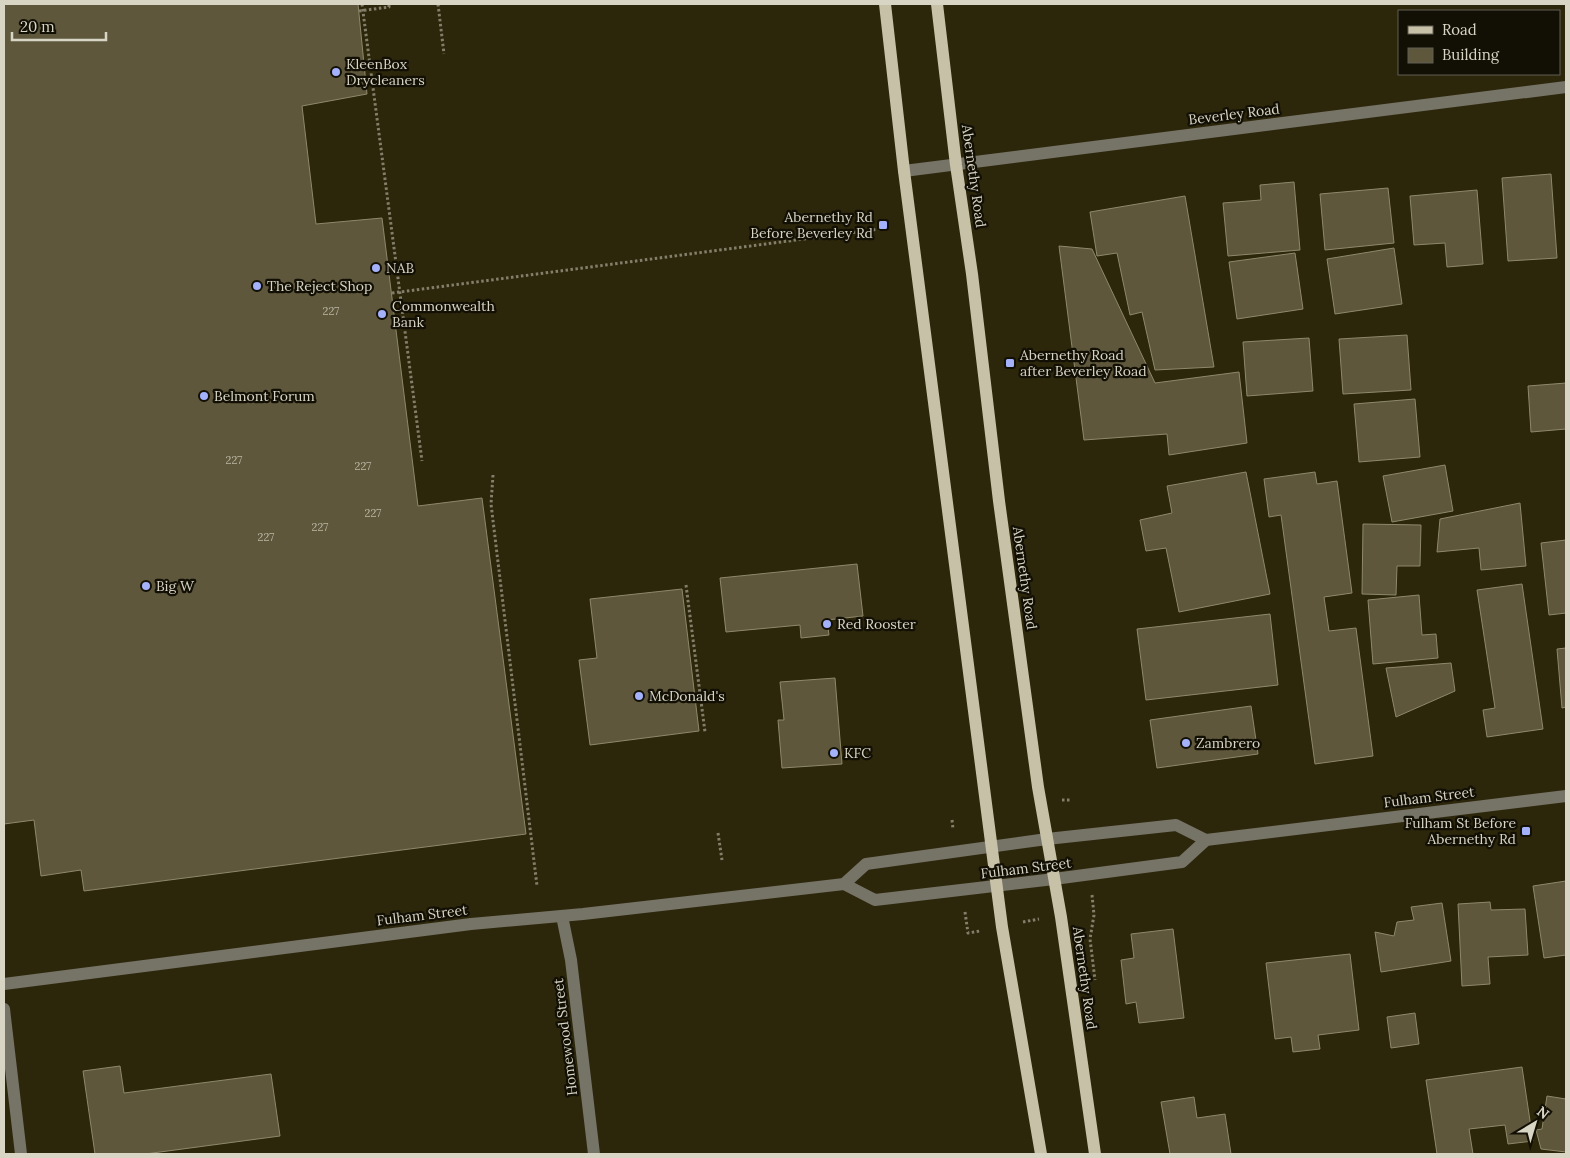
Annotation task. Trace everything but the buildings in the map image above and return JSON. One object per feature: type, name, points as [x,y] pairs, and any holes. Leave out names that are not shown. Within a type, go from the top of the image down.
[{"type":"main road","points":[[885,4],[904,171],[1002,927],[1041,1154]]},
{"type":"main road","name":"Abernethy Road","points":[[938,4],[956,165],[972,274],[1000,511],[1038,787],[1062,916],[1095,1154]]},
{"type":"street","name":"Beverley Road","points":[[904,171],[1566,87]]},
{"type":"street","name":"Fulham Street","points":[[844,884],[866,864],[1047,839],[1176,826],[1206,840],[1566,796]]},
{"type":"street","name":"Fulham Street","points":[[4,984],[471,924],[562,916],[844,884],[875,900],[997,886],[1182,862],[1206,840]]},
{"type":"street","name":"Homewood Street","points":[[562,916],[570,960],[594,1154]]},
{"type":"street","points":[[4,1009],[20,1154]]},
{"type":"path","points":[[362,4],[361,11],[422,461]]},
{"type":"path","points":[[361,11],[389,7],[389,4]]},
{"type":"path","points":[[438,4],[444,54]]},
{"type":"path","points":[[392,293],[880,229]]},
{"type":"path","points":[[493,475],[491,504],[537,886]]},
{"type":"path","points":[[686,585],[705,732]]},
{"type":"path","points":[[1041,801],[1071,800]]},
{"type":"path","points":[[718,833],[722,860]]},
{"type":"place","name":"KleenBox Drycleaners","points":[[336,72]]},
{"type":"place","name":"Abernethy Rd Before Beverley Rd","points":[[883,225]]},
{"type":"place","name":"NAB","points":[[376,268]]},
{"type":"place","name":"The Reject Shop","points":[[257,286]]},
{"type":"place","name":"Commonwealth Bank","points":[[382,314]]},
{"type":"place","name":"Abernethy Road after Beverley Road","points":[[1010,363]]},
{"type":"place","name":"Belmont Forum","points":[[204,396]]},
{"type":"place","name":"Big W","points":[[146,586]]},
{"type":"place","name":"Red Rooster","points":[[827,624]]},
{"type":"place","name":"McDonald's","points":[[639,696]]},
{"type":"place","name":"Zambrero","points":[[1186,743]]},
{"type":"place","name":"KFC","points":[[834,753]]},
{"type":"place","name":"Fulham St Before Abernethy Rd","points":[[1526,831]]}]
